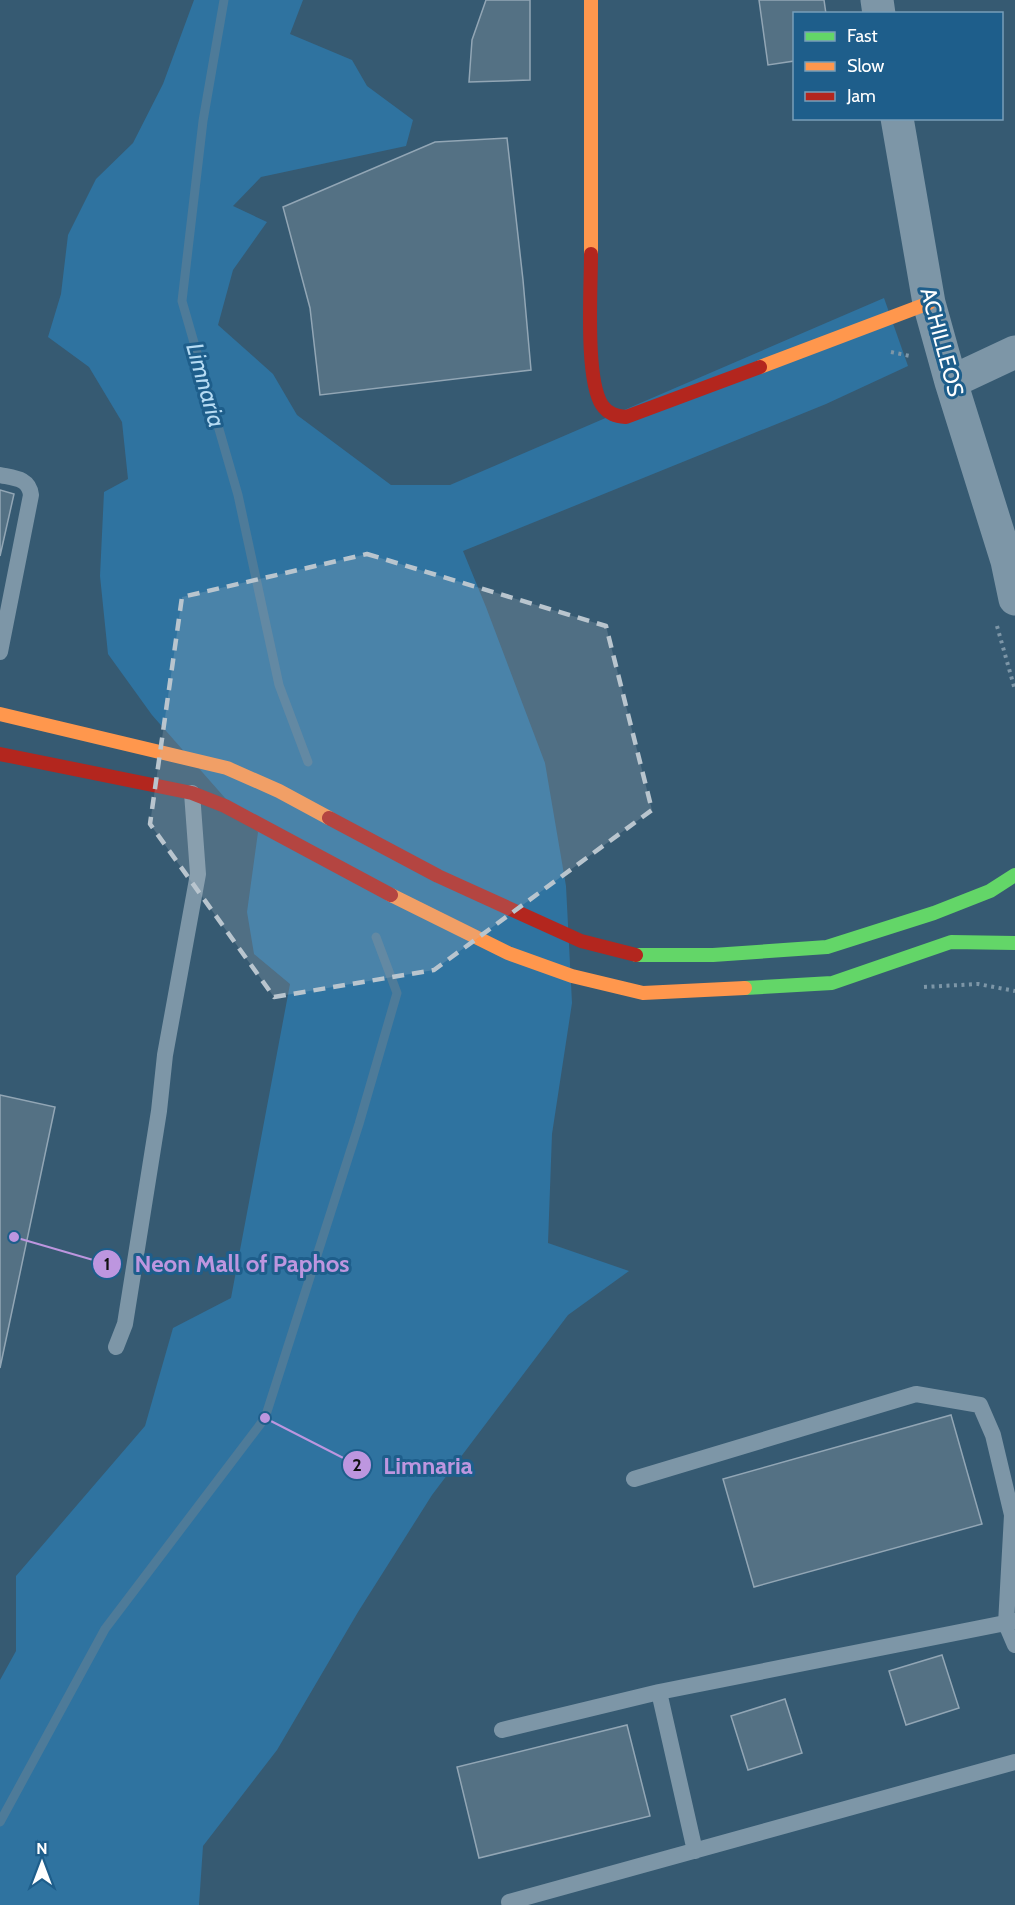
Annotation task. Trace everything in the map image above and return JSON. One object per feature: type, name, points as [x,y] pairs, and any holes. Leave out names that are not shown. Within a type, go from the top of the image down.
[{"type":"street","points":[[591,0],[591,359],[596,394],[602,406],[610,414],[617,418],[626,417],[929,303]]},
{"type":"street","name":"ACHILLEOS","points":[[897,120],[929,303],[951,382],[1011,569],[1015,599]]},
{"type":"street","points":[[951,382],[1015,352]]},
{"type":"street","points":[[0,714],[227,768],[279,791],[438,876],[581,940],[640,956],[713,955],[827,947],[934,913],[990,891],[1015,874]]},
{"type":"street","points":[[0,754],[192,793],[225,806],[417,909],[508,953],[572,976],[643,993],[832,983],[951,942],[1015,943]]},
{"type":"lane","points":[[0,475],[23,480],[30,487],[31,495],[0,652]]},
{"type":"lane","points":[[116,1347],[125,1324],[159,1111],[165,1055],[198,874],[192,793]]},
{"type":"lane","points":[[634,1479],[916,1394],[980,1405],[993,1435],[1012,1515],[1011,1623],[1015,1645]]},
{"type":"lane","points":[[502,1730],[659,1692],[1011,1623]]},
{"type":"lane","points":[[659,1692],[695,1851]]},
{"type":"lane","points":[[509,1902],[1015,1762]]},
{"type":"highlighted area","points":[[367,554],[606,626],[652,810],[434,970],[274,997],[150,824],[182,597]]},
{"type":"shaded area","points":[[194,0],[303,0],[290,34],[352,60],[367,86],[413,120],[406,146],[261,177],[233,206],[267,222],[233,270],[218,325],[273,374],[297,415],[391,485],[450,485],[884,298],[908,366],[826,404],[463,551],[545,763],[566,886],[572,1003],[552,1134],[548,1243],[629,1271],[568,1315],[432,1495],[358,1612],[277,1750],[203,1846],[199,1905],[0,1905],[0,1680],[16,1651],[16,1576],[145,1426],[173,1328],[231,1298],[290,984],[254,954],[247,912],[258,832],[152,715],[108,654],[100,576],[104,492],[128,479],[122,422],[89,367],[48,337],[61,294],[68,235],[96,179],[133,143],[163,84]]},
{"type":"building","points":[[486,0],[530,0],[530,80],[469,82],[472,40]]},
{"type":"building","points":[[759,0],[824,0],[826,12],[793,12],[793,61],[768,65]]},
{"type":"building","points":[[507,138],[531,370],[320,395],[310,308],[283,207],[435,142]]},
{"type":"building","points":[[0,490],[14,494],[0,556]]},
{"type":"building","points":[[0,1095],[55,1107],[0,1368]]},
{"type":"building","points":[[951,1415],[982,1524],[754,1587],[723,1479]]},
{"type":"building","points":[[942,1655],[959,1708],[906,1725],[889,1671]]},
{"type":"building","points":[[785,1699],[802,1753],[748,1770],[731,1716]]},
{"type":"building","points":[[627,1725],[650,1816],[479,1858],[457,1767]]},
{"type":"waterway","name":"Limnaria","points":[[224,0],[203,121],[182,301],[238,495],[279,685],[308,762]]},
{"type":"waterway","name":"Limnaria","points":[[0,1822],[105,1629],[265,1418],[359,1124],[397,993],[376,937]]},
{"type":"traffic: fast","points":[[636,955],[713,955],[827,947],[934,913],[990,891],[1015,875]]},
{"type":"traffic: fast","points":[[745,988],[832,983],[951,942],[1015,943]]},
{"type":"traffic: slow","points":[[591,0],[591,254]]},
{"type":"traffic: slow","points":[[760,367],[929,303]]},
{"type":"traffic: slow","points":[[0,714],[227,768],[279,791],[329,818]]},
{"type":"traffic: slow","points":[[391,895],[508,953],[572,976],[643,993],[745,988]]},
{"type":"traffic: jam","points":[[591,254],[591,355],[597,392],[604,408],[616,415],[626,417],[760,367]]},
{"type":"traffic: jam","points":[[0,754],[192,793],[225,806],[391,895]]},
{"type":"traffic: jam","points":[[329,818],[438,876],[581,941],[636,955]]},
{"type":"place","name":"Neon Mall of Paphos","points":[[14,1237]]},
{"type":"place","name":"Limnaria","points":[[265,1418]]}]
